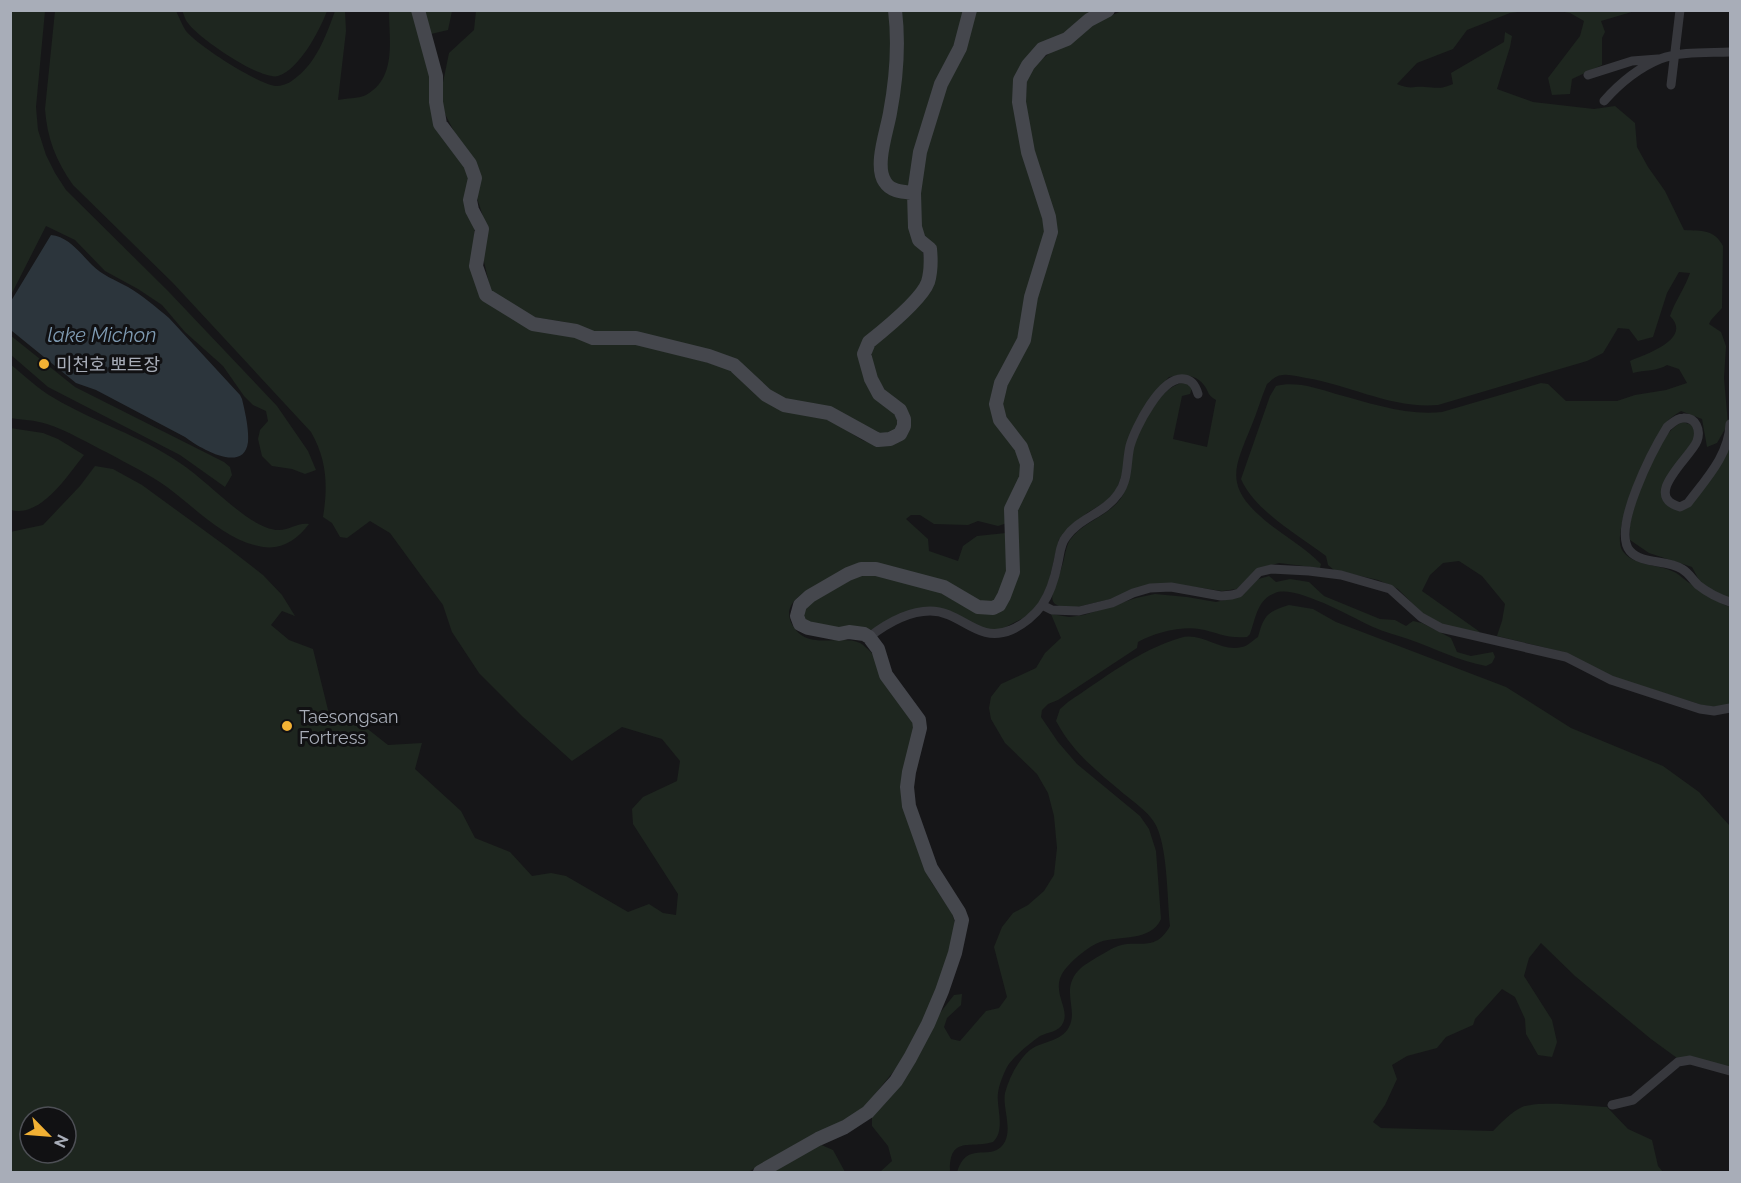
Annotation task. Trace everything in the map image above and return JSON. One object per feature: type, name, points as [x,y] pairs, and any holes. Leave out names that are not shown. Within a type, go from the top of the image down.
[{"type":"street","points":[[418,10],[436,75],[436,102],[440,124],[470,164],[475,178],[470,200],[472,210],[482,229],[476,266],[486,295],[533,324],[576,330],[593,338],[636,338],[709,356],[734,365],[766,395],[784,405],[829,413],[878,440],[890,439],[900,434],[904,426],[904,419],[900,410],[879,394],[871,379],[864,354],[869,342],[908,307],[928,282],[930,249],[915,233],[914,193],[920,152],[941,84],[960,48],[970,10]]},
{"type":"street","points":[[895,10],[893,89],[881,165],[883,180],[888,186],[898,192],[914,193]]},
{"type":"street","points":[[760,1173],[868,1112],[896,1081],[928,1024],[952,962],[961,927],[959,912],[931,868],[909,806],[907,787],[920,728],[919,720],[886,675],[878,650],[869,637],[864,634],[849,632],[838,634],[808,628],[800,624],[797,616],[800,605],[836,580],[861,569],[876,569],[944,586],[978,607],[987,609],[999,605],[1013,572],[1011,509],[1026,478],[1027,464],[1021,447],[1000,420],[996,404],[1001,383],[1024,340],[1030,297],[1051,231],[1049,217],[1028,152],[1019,102],[1020,80],[1028,65],[1042,49],[1067,39],[1089,20],[1108,10]]},
{"type":"street","points":[[1671,85],[1680,10]]},
{"type":"street","points":[[1588,75],[1632,61],[1731,52]]},
{"type":"street","points":[[1604,101],[1620,84],[1660,59]]},
{"type":"street","points":[[869,637],[889,622],[929,611],[944,613],[988,634],[1000,635],[1017,628],[1042,605],[1053,584],[1060,548],[1065,537],[1118,495],[1126,478],[1130,446],[1146,411],[1158,394],[1169,383],[1183,378],[1196,387],[1198,394]]},
{"type":"street","points":[[1731,424],[1720,458],[1688,503],[1680,507],[1666,498],[1665,490],[1676,469],[1698,440],[1699,429],[1695,422],[1686,418],[1676,420],[1667,426],[1628,510],[1625,532],[1626,544],[1637,556],[1680,567],[1706,591],[1731,602]]},
{"type":"street","points":[[1042,605],[1052,610],[1079,611],[1112,603],[1150,588],[1171,587],[1221,596],[1232,595],[1239,592],[1259,572],[1271,569],[1341,575],[1390,589],[1421,617],[1452,632],[1566,657],[1611,680],[1700,709],[1714,711],[1731,708]]},
{"type":"street","points":[[1612,1105],[1633,1100],[1678,1062],[1690,1060],[1731,1071]]},
{"type":"shaded area","points":[[11,10],[45,11],[36,107],[38,130],[46,155],[66,190],[168,291],[277,406],[308,451],[316,470],[305,474],[272,466],[262,456],[258,439],[260,430],[268,421],[266,411],[253,405],[244,396],[223,366],[185,332],[162,305],[105,271],[75,240],[46,226],[11,295]]},
{"type":"shaded area","points":[[55,11],[176,11],[186,31],[203,46],[243,72],[276,86],[291,81],[308,66],[324,40],[335,11],[345,11],[346,31],[338,100],[363,96],[376,88],[383,79],[389,58],[389,11],[413,11],[432,71],[433,114],[466,166],[469,177],[475,223],[473,255],[499,309],[733,369],[749,384],[827,418],[862,440],[875,445],[907,430],[873,368],[872,353],[874,345],[928,291],[920,219],[922,171],[926,147],[940,100],[975,11],[1101,11],[1018,76],[1048,228],[1023,330],[994,401],[1024,465],[1007,523],[998,526],[978,521],[968,525],[934,524],[920,515],[911,515],[906,519],[928,539],[929,551],[958,561],[963,546],[977,536],[1006,533],[1009,569],[1000,597],[989,607],[891,566],[825,583],[799,596],[791,606],[789,616],[795,629],[802,635],[809,639],[852,641],[861,644],[871,652],[915,723],[908,759],[919,853],[930,880],[952,913],[956,926],[929,1012],[902,1061],[862,1110],[748,1172],[11,1172],[10,532],[43,525],[80,486],[95,466],[113,469],[142,485],[263,575],[282,595],[295,616],[282,611],[271,625],[289,640],[313,649],[329,714],[355,719],[388,745],[422,743],[415,769],[461,811],[475,838],[510,852],[532,876],[551,873],[566,876],[628,912],[649,904],[663,913],[676,915],[678,894],[633,824],[632,809],[643,797],[677,781],[680,761],[662,739],[622,727],[572,761],[479,673],[452,632],[443,605],[390,533],[370,521],[347,538],[340,537],[332,523],[323,517],[325,473],[311,432],[173,283],[73,185],[53,149],[45,109]]},
{"type":"shaded area","points":[[182,11],[327,11],[314,38],[294,66],[278,76],[270,76],[258,72],[216,48],[194,30]]},
{"type":"shaded area","points":[[423,11],[452,11],[448,30],[431,34]]},
{"type":"shaded area","points":[[476,11],[890,11],[891,72],[878,175],[907,196],[925,251],[923,285],[861,354],[898,416],[900,429],[881,436],[767,390],[750,372],[591,332],[565,322],[527,316],[491,292],[482,253],[485,223],[459,141],[445,114],[440,97],[449,53],[474,30]]},
{"type":"shaded area","points":[[898,11],[966,11],[910,186],[896,189],[885,174]]},
{"type":"shaded area","points":[[1122,11],[1526,11],[1510,13],[1467,30],[1453,49],[1417,63],[1397,84],[1436,88],[1453,84],[1451,73],[1504,42],[1505,32],[1512,36],[1497,89],[1533,102],[1594,109],[1615,106],[1635,123],[1637,147],[1665,191],[1684,230],[1702,231],[1716,236],[1723,246],[1722,308],[1709,324],[1721,332],[1726,346],[1724,378],[1728,424],[1717,443],[1707,447],[1702,419],[1681,411],[1668,421],[1652,446],[1634,485],[1622,524],[1620,539],[1622,550],[1632,559],[1675,572],[1714,600],[1730,607],[1730,704],[1716,707],[1702,705],[1610,676],[1563,652],[1497,636],[1505,604],[1482,576],[1459,561],[1443,563],[1430,575],[1422,591],[1480,632],[1475,634],[1429,620],[1398,589],[1378,580],[1334,570],[1328,565],[1326,556],[1290,531],[1256,502],[1241,479],[1270,396],[1276,386],[1291,384],[1306,386],[1389,408],[1429,413],[1442,412],[1541,383],[1548,384],[1566,401],[1617,401],[1687,383],[1679,369],[1667,365],[1633,373],[1630,361],[1656,350],[1676,332],[1676,324],[1670,316],[1690,273],[1679,272],[1667,293],[1653,337],[1638,341],[1629,329],[1618,328],[1603,353],[1587,361],[1438,405],[1388,400],[1292,375],[1281,375],[1272,379],[1267,384],[1241,452],[1236,473],[1237,483],[1248,504],[1266,521],[1314,557],[1321,564],[1320,568],[1279,563],[1257,569],[1237,589],[1222,591],[1174,584],[1077,607],[1057,605],[1053,601],[1052,596],[1070,540],[1082,528],[1111,508],[1123,495],[1134,446],[1141,427],[1153,406],[1169,389],[1178,384],[1187,382],[1192,388],[1190,394],[1182,396],[1173,439],[1207,447],[1216,400],[1195,377],[1175,376],[1169,377],[1150,398],[1116,491],[1105,502],[1087,513],[1059,539],[1049,581],[1038,607],[1023,618],[1000,630],[988,630],[939,608],[872,630],[862,628],[831,631],[802,620],[805,606],[861,574],[875,573],[943,590],[978,611],[1008,595],[1015,511],[1030,472],[1001,416],[1001,400],[1049,255],[1025,113],[1027,77],[1036,64],[1051,52],[1102,19]]},
{"type":"shaded area","points":[[1559,11],[1635,11],[1601,21],[1605,32],[1602,38],[1602,65],[1572,79],[1570,94],[1552,95],[1548,78],[1580,36],[1584,21],[1570,13]]},
{"type":"shaded area","points":[[10,335],[75,387],[224,462],[230,467],[232,475],[225,487],[180,455],[48,387],[11,355]]},
{"type":"shaded area","points":[[10,364],[54,398],[165,453],[255,522],[279,530],[309,524],[295,539],[277,547],[249,544],[212,523],[146,473],[47,424],[11,418]]},
{"type":"shaded area","points":[[1683,422],[1692,425],[1696,430],[1694,439],[1668,477],[1668,505],[1675,510],[1683,510],[1730,438],[1730,600],[1700,582],[1692,567],[1649,553],[1630,540],[1630,525],[1634,509],[1650,465],[1665,437],[1674,427]]},
{"type":"shaded area","points":[[10,428],[43,433],[58,439],[84,455],[43,502],[22,511],[11,510]]},
{"type":"shaded area","points":[[1269,576],[1276,582],[1290,579],[1309,582],[1324,596],[1380,619],[1395,620],[1406,626],[1413,621],[1422,623],[1451,638],[1457,652],[1471,656],[1493,652],[1495,657],[1492,663],[1486,666],[1466,661],[1377,629],[1310,597],[1284,592],[1275,593],[1264,600],[1247,637],[1228,636],[1192,628],[1176,629],[1151,636],[1138,642],[1137,648],[1058,700],[1048,704],[1042,710],[1041,717],[1058,742],[1077,764],[1140,816],[1149,829],[1156,851],[1161,919],[1156,926],[1143,935],[1096,944],[1067,967],[1059,983],[1065,1017],[1063,1023],[1056,1030],[1031,1042],[1007,1067],[999,1090],[999,1131],[993,1142],[957,1148],[953,1153],[950,1172],[880,1172],[892,1161],[888,1146],[872,1126],[872,1113],[933,1022],[954,995],[962,994],[961,1005],[947,1018],[944,1027],[951,1039],[960,1041],[986,1011],[999,1008],[1007,997],[994,947],[1002,927],[1013,913],[1028,905],[1044,891],[1054,875],[1057,848],[1054,816],[1048,793],[1037,774],[1005,743],[991,719],[989,708],[991,697],[1001,684],[1036,668],[1045,653],[1061,638],[1051,614],[1069,617],[1084,615],[1155,594],[1216,602],[1242,596],[1255,580]]},
{"type":"shaded area","points":[[1289,605],[1313,609],[1336,622],[1506,687],[1571,728],[1663,766],[1699,792],[1730,826],[1730,1067],[1677,1058],[1575,976],[1541,943],[1529,958],[1524,976],[1552,1020],[1557,1042],[1552,1057],[1538,1055],[1526,1034],[1525,1019],[1515,997],[1502,989],[1475,1019],[1473,1025],[1446,1037],[1437,1048],[1407,1056],[1392,1065],[1397,1079],[1385,1105],[1373,1122],[1381,1128],[1493,1131],[1514,1112],[1530,1105],[1607,1107],[1628,1129],[1652,1140],[1658,1166],[1663,1172],[957,1172],[966,1157],[996,1151],[1005,1141],[1008,1128],[1005,1093],[1009,1081],[1018,1064],[1030,1050],[1066,1032],[1071,1020],[1070,990],[1075,975],[1082,967],[1118,946],[1158,940],[1170,926],[1166,872],[1159,831],[1144,810],[1086,761],[1070,743],[1056,721],[1060,709],[1136,657],[1165,643],[1180,638],[1196,637],[1226,647],[1244,646],[1258,637],[1267,616]]},
{"type":"shaded area","points":[[819,1144],[833,1150],[845,1172],[766,1172]]},
{"type":"water","name":"lake Michon","points":[[51,235],[69,242],[100,272],[149,301],[169,318],[240,395],[248,431],[245,452],[238,457],[230,458],[210,452],[96,390],[76,383],[12,331],[11,301]]},
{"type":"place","name":"미천호 뽀트장","points":[[44,364]]},
{"type":"place","name":"Taesongsan Fortress","points":[[287,726]]}]
